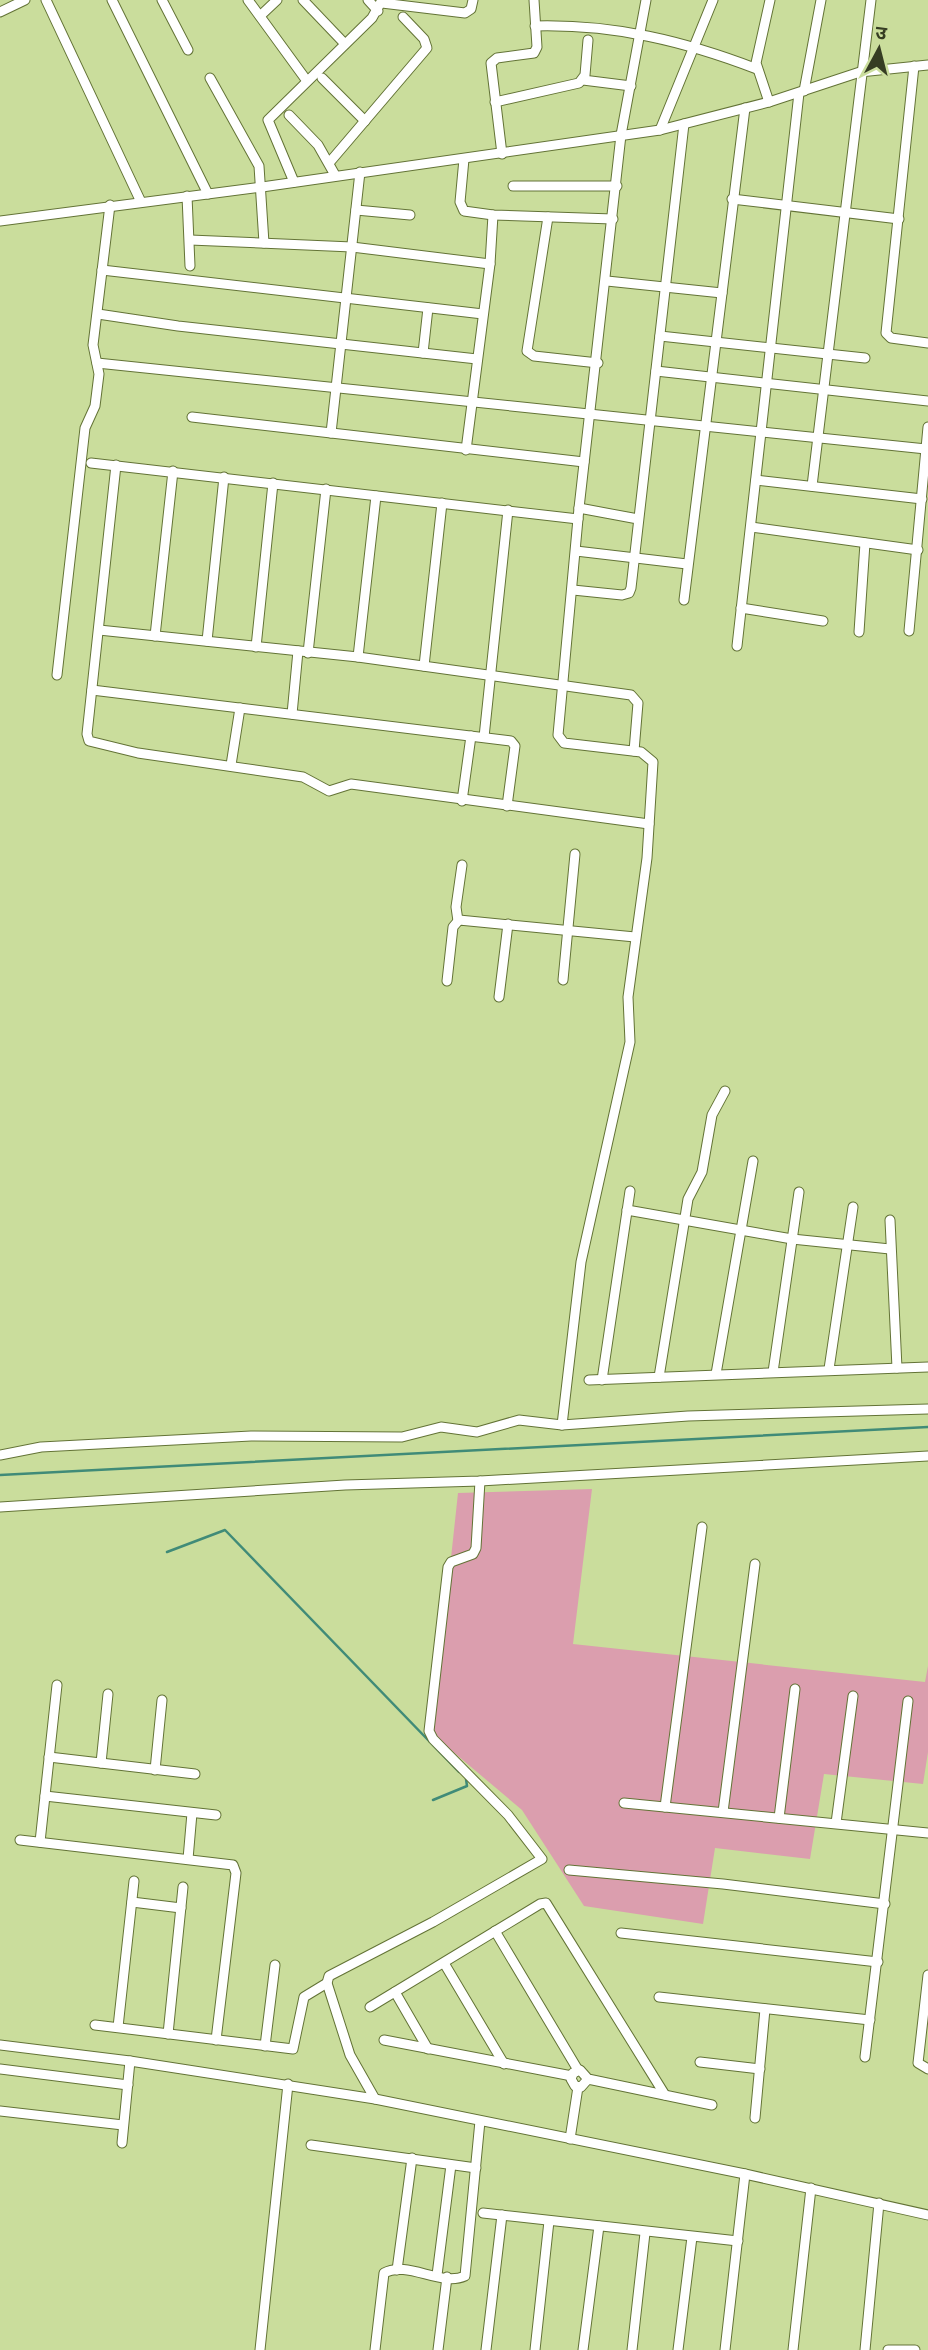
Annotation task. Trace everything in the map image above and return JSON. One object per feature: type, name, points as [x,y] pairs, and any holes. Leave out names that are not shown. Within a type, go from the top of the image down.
[{"type":"street","points":[[0,12],[25,0]]},
{"type":"street","points":[[46,0],[141,202]]},
{"type":"street","points":[[112,0],[208,194]]},
{"type":"street","points":[[162,0],[188,50]]},
{"type":"street","points":[[248,0],[307,81]]},
{"type":"street","points":[[260,16],[276,0]]},
{"type":"street","points":[[303,0],[345,44]]},
{"type":"street","points":[[369,0],[381,5],[429,5],[465,13],[471,9],[473,0]]},
{"type":"street","points":[[502,154],[491,63],[496,58],[534,53],[537,47],[534,0]]},
{"type":"street","points":[[562,1425],[582,1262],[630,1042],[628,1006],[649,824],[653,762],[647,755],[634,751],[562,741],[558,735],[579,508],[598,363],[621,135],[646,0]]},
{"type":"street","points":[[660,130],[713,0]]},
{"type":"street","points":[[769,102],[757,69],[770,0]]},
{"type":"street","points":[[737,646],[801,92],[821,0]]},
{"type":"street","points":[[811,486],[871,0]]},
{"type":"street","points":[[294,182],[267,122],[381,5]]},
{"type":"street","points":[[329,163],[427,48],[424,39],[403,17]]},
{"type":"street","points":[[535,26],[578,25],[641,34],[694,45],[757,69]]},
{"type":"street","points":[[583,80],[588,40]]},
{"type":"street","points":[[0,220],[262,187],[660,130],[769,102],[860,72],[928,65]]},
{"type":"street","points":[[914,66],[887,335],[928,343]]},
{"type":"street","points":[[210,78],[259,166],[264,243]]},
{"type":"street","points":[[322,78],[365,121]]},
{"type":"street","points":[[495,102],[583,80],[631,86]]},
{"type":"street","points":[[684,600],[745,108]]},
{"type":"street","points":[[289,115],[318,145],[335,175]]},
{"type":"street","points":[[573,590],[627,594],[631,588],[684,124]]},
{"type":"street","points":[[464,159],[461,209],[493,215],[613,219]]},
{"type":"street","points":[[331,433],[360,172]]},
{"type":"street","points":[[513,187],[617,186]]},
{"type":"street","points":[[187,196],[190,266]]},
{"type":"street","points":[[732,199],[899,219]]},
{"type":"street","points":[[57,675],[85,428],[96,397],[100,370],[92,348],[110,205]]},
{"type":"street","points":[[356,210],[410,215]]},
{"type":"street","points":[[466,450],[490,264],[493,215]]},
{"type":"street","points":[[548,217],[527,351],[534,356],[598,363]]},
{"type":"street","points":[[190,240],[352,247],[490,264]]},
{"type":"street","points":[[102,270],[483,314]]},
{"type":"street","points":[[607,281],[722,293]]},
{"type":"street","points":[[423,353],[428,308]]},
{"type":"street","points":[[98,314],[178,326],[477,359]]},
{"type":"street","points":[[660,336],[865,358]]},
{"type":"street","points":[[97,363],[471,404],[926,449]]},
{"type":"street","points":[[656,371],[928,401]]},
{"type":"street","points":[[191,417],[466,450],[584,461]]},
{"type":"street","points":[[909,631],[928,427]]},
{"type":"street","points":[[91,463],[578,519]]},
{"type":"street","points":[[116,465],[89,741],[138,753],[303,776],[329,791],[351,784],[649,824]]},
{"type":"street","points":[[155,636],[173,471]]},
{"type":"street","points":[[207,641],[224,477]]},
{"type":"street","points":[[756,480],[922,499]]},
{"type":"street","points":[[257,647],[273,483]]},
{"type":"street","points":[[292,714],[326,489]]},
{"type":"street","points":[[358,657],[376,496]]},
{"type":"street","points":[[424,666],[442,503]]},
{"type":"street","points":[[579,508],[638,519]]},
{"type":"street","points":[[484,737],[508,510]]},
{"type":"street","points":[[751,527],[918,550]]},
{"type":"street","points":[[859,632],[865,542]]},
{"type":"street","points":[[576,551],[687,564]]},
{"type":"street","points":[[741,608],[823,621]]},
{"type":"street","points":[[100,630],[358,657],[634,696],[638,704],[634,751]]},
{"type":"street","points":[[92,690],[484,737],[515,744],[507,806]]},
{"type":"street","points":[[231,765],[240,708]]},
{"type":"street","points":[[462,801],[471,736]]},
{"type":"street","points":[[563,980],[575,854]]},
{"type":"street","points":[[447,981],[453,927],[458,921],[456,907],[462,865]]},
{"type":"street","points":[[458,921],[635,937]]},
{"type":"street","points":[[499,997],[508,924]]},
{"type":"street","points":[[659,1377],[688,1199],[702,1172],[712,1115],[725,1091]]},
{"type":"street","points":[[716,1374],[753,1161]]},
{"type":"street","points":[[602,1380],[630,1191]]},
{"type":"street","points":[[773,1372],[799,1192]]},
{"type":"street","points":[[829,1369],[853,1207]]},
{"type":"street","points":[[627,1210],[792,1239],[890,1249]]},
{"type":"street","points":[[890,1220],[897,1368]]},
{"type":"street","points":[[589,1380],[928,1367]]},
{"type":"street","points":[[0,1455],[41,1447],[251,1436],[402,1437],[441,1427],[477,1432],[519,1420],[562,1425],[688,1416],[928,1409]]},
{"type":"street","points":[[0,1507],[345,1485],[480,1481],[928,1456]]},
{"type":"street","points":[[95,2025],[265,2046],[295,2047],[303,2000],[309,1992],[327,1983],[332,1973],[541,1861],[541,1855],[508,1815],[429,1731],[448,1567],[451,1562],[473,1554],[476,1548],[480,1481]]},
{"type":"street","points":[[665,1807],[702,1527]]},
{"type":"street","points":[[723,1812],[755,1564]]},
{"type":"street","points":[[40,1842],[57,1685]]},
{"type":"street","points":[[779,1818],[795,1689]]},
{"type":"street","points":[[101,1763],[108,1694]]},
{"type":"street","points":[[836,1823],[853,1696]]},
{"type":"street","points":[[155,1770],[162,1700]]},
{"type":"street","points":[[865,2057],[908,1702]]},
{"type":"street","points":[[49,1758],[195,1774]]},
{"type":"street","points":[[45,1796],[216,1815]]},
{"type":"street","points":[[624,1803],[928,1833]]},
{"type":"street","points":[[188,1859],[192,1813]]},
{"type":"street","points":[[20,1840],[229,1864],[235,1869],[216,2040]]},
{"type":"street","points":[[569,1870],[723,1884],[885,1904]]},
{"type":"street","points":[[118,2027],[134,1881]]},
{"type":"street","points":[[168,2034],[183,1887]]},
{"type":"street","points":[[132,1902],[181,1908]]},
{"type":"street","points":[[370,2007],[540,1904],[549,1905],[665,2095]]},
{"type":"street","points":[[495,1931],[575,2073],[572,2081],[578,2087]]},
{"type":"street","points":[[621,1933],[878,1962]]},
{"type":"street","points":[[444,1963],[504,2064]]},
{"type":"street","points":[[265,2046],[275,1965]]},
{"type":"street","points":[[928,1975],[918,2058],[920,2066],[928,2069]]},
{"type":"street","points":[[327,1983],[353,2061],[375,2099]]},
{"type":"street","points":[[395,1992],[428,2049]]},
{"type":"street","points":[[659,1997],[870,2020]]},
{"type":"street","points":[[755,2118],[765,2008]]},
{"type":"street","points":[[384,2040],[504,2064],[585,2072],[588,2079],[586,2084],[578,2087]]},
{"type":"street","points":[[0,2045],[130,2061],[375,2099],[745,2174],[928,2215]]},
{"type":"street","points":[[122,2143],[130,2061]]},
{"type":"street","points":[[700,2062],[760,2069]]},
{"type":"street","points":[[0,2070],[128,2085]]},
{"type":"street","points":[[588,2079],[712,2105]]},
{"type":"street","points":[[260,2350],[288,2084]]},
{"type":"street","points":[[570,2139],[578,2087]]},
{"type":"street","points":[[0,2111],[123,2125]]},
{"type":"street","points":[[374,2350],[382,2276],[386,2271],[460,2278],[466,2273],[480,2121]]},
{"type":"street","points":[[311,2145],[476,2168]]},
{"type":"street","points":[[397,2270],[412,2158]]},
{"type":"street","points":[[438,2350],[451,2165]]},
{"type":"street","points":[[725,2350],[745,2174]]},
{"type":"street","points":[[793,2350],[811,2188]]},
{"type":"street","points":[[865,2350],[879,2203]]},
{"type":"street","points":[[484,2213],[645,2233],[738,2241]]},
{"type":"street","points":[[486,2350],[502,2215]]},
{"type":"street","points":[[535,2350],[549,2221]]},
{"type":"street","points":[[583,2350],[598,2226]]},
{"type":"street","points":[[632,2350],[645,2233]]},
{"type":"street","points":[[678,2350],[692,2237]]},
{"type":"street","points":[[894,2349],[915,2350]]},
{"type":"shaded area","points":[[592,1489],[573,1644],[925,1682],[928,1666],[928,1752],[923,1784],[824,1774],[810,1859],[715,1848],[703,1924],[584,1906],[522,1810],[432,1734],[458,1493]]},
{"type":"waterway","points":[[0,1475],[928,1427]]},
{"type":"waterway","points":[[167,1552],[225,1530],[459,1772]]},
{"type":"waterway","points":[[433,1800],[467,1786],[466,1779]]}]
